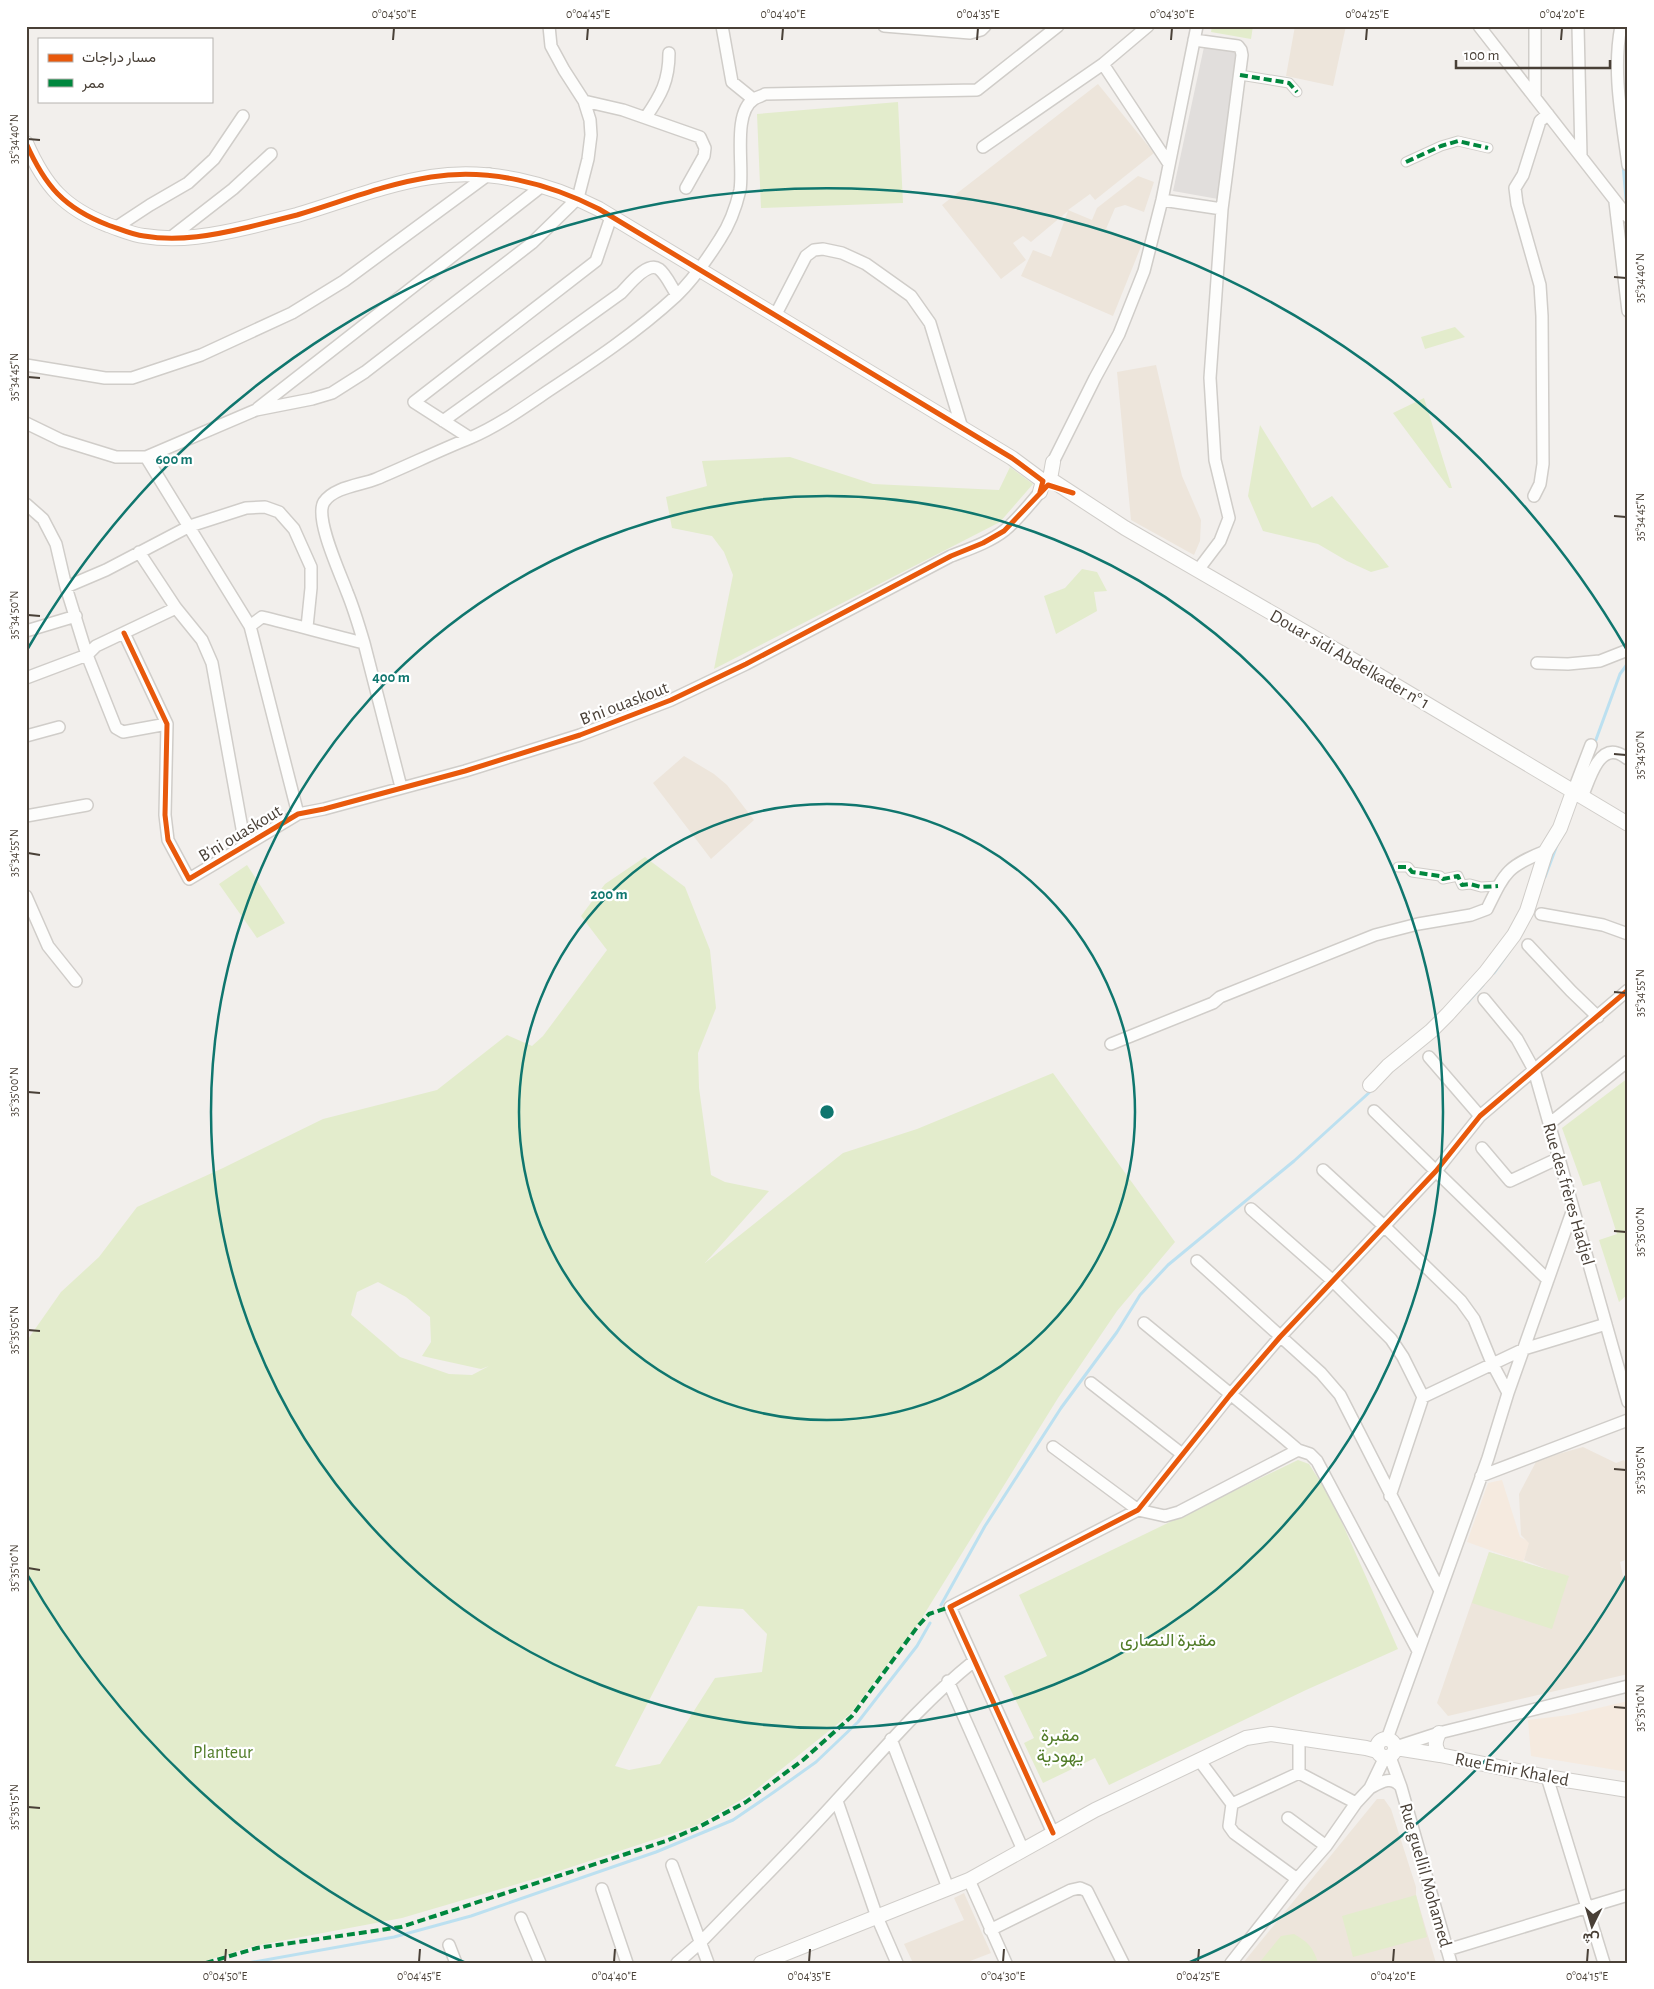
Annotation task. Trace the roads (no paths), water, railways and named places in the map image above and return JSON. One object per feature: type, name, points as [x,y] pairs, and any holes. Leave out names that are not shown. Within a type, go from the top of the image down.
[{"type":"street","points":[[26,423],[60,440],[116,457],[146,457],[256,410],[332,393],[365,372],[532,244],[578,198],[588,159],[591,135],[590,120],[584,101],[551,46],[549,26]]},
{"type":"street","points":[[722,26],[732,82],[753,99]]},
{"type":"street","points":[[884,26],[970,33],[981,30],[985,26]]},
{"type":"street","points":[[401,787],[364,643],[348,594],[330,550],[322,513],[324,502],[334,494],[352,485],[373,480],[488,430],[576,372],[643,323],[677,295],[700,268],[721,238],[734,213],[740,188],[741,124],[746,110],[753,99],[765,94],[977,90],[1058,26]]},
{"type":"street","points":[[983,147],[1102,64],[1148,26]]},
{"type":"street","points":[[1046,483],[1053,462],[1119,334],[1144,271],[1162,200],[1198,26]]},
{"type":"street","points":[[1479,26],[1628,217]]},
{"type":"street","points":[[1535,26],[1535,98]]},
{"type":"street","points":[[1578,26],[1581,156]]},
{"type":"street","points":[[1621,26],[1618,41],[1617,73],[1628,165]]},
{"type":"street","points":[[1194,40],[1238,46],[1242,55],[1222,209],[1210,378],[1215,460],[1227,503],[1229,518],[1220,541],[1198,570]]},
{"type":"street","points":[[646,118],[658,100],[668,79],[669,53]]},
{"type":"street","points":[[1102,64],[1168,164]]},
{"type":"street","points":[[1240,75],[1289,83],[1297,92]]},
{"type":"street","points":[[584,101],[623,110],[700,137],[705,148],[704,156],[686,188]]},
{"type":"street","points":[[1534,496],[1540,484],[1543,464],[1542,316],[1540,285],[1517,204],[1515,188],[1523,175],[1540,120],[1548,114]]},
{"type":"street","points":[[115,228],[188,183],[214,159],[243,116]]},
{"type":"street","points":[[1406,162],[1441,146],[1458,141],[1488,148]]},
{"type":"street","name":"Douar sidi Abdelkader n° 1","points":[[26,143],[34,161],[54,192],[77,210],[95,220],[144,236],[170,238],[213,235],[296,215],[382,188],[432,177],[489,174],[542,186],[578,198],[700,268],[775,316],[1019,463],[1046,483],[1073,493],[1125,528],[1353,660],[1628,824]]},
{"type":"street","points":[[170,238],[233,189],[271,154]]},
{"type":"street","points":[[26,365],[105,378],[132,378],[201,355],[292,313],[344,281],[489,174]]},
{"type":"street","points":[[256,410],[542,186]]},
{"type":"street","points":[[1162,200],[1222,209]]},
{"type":"street","points":[[1615,202],[1628,311]]},
{"type":"street","points":[[470,438],[414,402],[596,261],[611,217]]},
{"type":"street","points":[[775,316],[806,256],[814,250],[823,249],[842,253],[866,264],[911,296],[930,323],[962,428]]},
{"type":"street","points":[[443,421],[621,293],[646,268],[653,267],[659,269],[677,295]]},
{"type":"street","points":[[146,457],[250,626],[298,814]]},
{"type":"street","name":"B'ni ouaskout","points":[[167,724],[165,816],[168,840],[189,879],[298,814],[334,806],[517,755],[549,743],[580,735],[672,700],[746,664],[951,556],[983,543],[1004,531],[1024,512],[1046,483]]},
{"type":"street","points":[[26,504],[43,519],[56,544],[66,587],[87,655],[116,728],[123,732],[167,724],[124,633]]},
{"type":"street","points":[[66,587],[106,570],[190,526],[246,508],[265,507],[279,512],[294,529],[311,567],[307,627]]},
{"type":"street","points":[[140,552],[176,608],[202,640],[212,663],[245,845]]},
{"type":"street","points":[[26,678],[87,655],[96,646],[176,608]]},
{"type":"street","points":[[26,632],[76,616]]},
{"type":"street","points":[[250,626],[262,617],[364,643]]},
{"type":"street","points":[[1537,663],[1568,664],[1600,661],[1628,650]]},
{"type":"street","points":[[26,736],[59,727]]},
{"type":"street","points":[[1578,795],[1591,746]]},
{"type":"street","points":[[1370,1085],[1388,1066],[1448,1014],[1486,972],[1514,935],[1527,911],[1546,851],[1599,759],[1605,754],[1616,752],[1628,759]]},
{"type":"street","points":[[26,816],[88,805]]},
{"type":"street","points":[[1111,1044],[1213,1003],[1220,997],[1359,941],[1398,928],[1472,914],[1487,908],[1510,868],[1546,851]]},
{"type":"street","points":[[1398,867],[1408,867],[1412,872],[1440,876],[1443,879],[1458,876],[1462,885],[1498,886]]},
{"type":"street","points":[[26,896],[48,946],[76,981]]},
{"type":"street","points":[[1541,914],[1602,926],[1628,934]]},
{"type":"street","points":[[1528,945],[1571,991],[1598,1016]]},
{"type":"street","points":[[1054,1833],[950,1607],[1138,1510],[1230,1395],[1280,1337],[1436,1171],[1480,1116],[1628,990]]},
{"type":"street","name":"Rue des frères Hadjel","points":[[1484,999],[1517,1039],[1534,1070],[1606,1324],[1626,1387],[1628,1402]]},
{"type":"street","points":[[1429,1057],[1480,1116]]},
{"type":"street","points":[[1549,1124],[1628,1061]]},
{"type":"street","points":[[1374,1111],[1548,1280]]},
{"type":"street","points":[[1482,1148],[1510,1181],[1559,1158]]},
{"type":"street","points":[[1323,1170],[1461,1301],[1474,1319],[1492,1363],[1508,1392]]},
{"type":"street","points":[[1251,1209],[1333,1281],[1391,1339],[1403,1357],[1423,1397],[1390,1496]]},
{"type":"street","points":[[1370,1788],[1388,1750],[1418,1651],[1481,1476],[1508,1392],[1573,1209]]},
{"type":"street","points":[[1197,1261],[1321,1373],[1340,1395],[1440,1591]]},
{"type":"street","points":[[1144,1324],[1298,1450],[1310,1454],[1317,1461],[1418,1651]]},
{"type":"street","points":[[1423,1397],[1524,1349],[1606,1324]]},
{"type":"street","points":[[1091,1383],[1182,1454]]},
{"type":"street","points":[[1481,1476],[1628,1420]]},
{"type":"street","points":[[1053,1447],[1138,1510],[1165,1516],[1172,1515],[1298,1450]]},
{"type":"street","points":[[677,1963],[701,1942],[837,1801],[891,1738],[948,1681],[974,1661]]},
{"type":"street","points":[[948,1681],[1023,1850]]},
{"type":"street","points":[[1388,1750],[1439,1733],[1628,1686]]},
{"type":"street","points":[[1439,1733],[1435,1741],[1435,1748],[1440,1755]]},
{"type":"street","name":"Rue Emir Khaled","points":[[761,1963],[969,1880],[1095,1810],[1246,1738],[1272,1734],[1440,1755],[1547,1777],[1628,1790]]},
{"type":"street","points":[[891,1738],[948,1888]]},
{"type":"street","points":[[1299,1738],[1299,1774]]},
{"type":"street","name":"Rue guellil Mohamed","points":[[1388,1750],[1401,1787],[1451,1963]]},
{"type":"street","points":[[1199,1760],[1232,1804],[1229,1826],[1234,1833],[1297,1879]]},
{"type":"street","points":[[1299,1774],[1356,1803]]},
{"type":"street","points":[[1232,1804],[1299,1774]]},
{"type":"street","points":[[1547,1777],[1604,1963]]},
{"type":"street","points":[[1231,1963],[1297,1879],[1326,1846],[1356,1803],[1370,1788],[1384,1780],[1399,1784],[1401,1787]]},
{"type":"street","points":[[837,1801],[877,1917],[897,1963]]},
{"type":"street","points":[[1288,1818],[1326,1846]]},
{"type":"street","points":[[672,1865],[708,1963]]},
{"type":"street","points":[[969,1880],[1006,1963]]},
{"type":"street","points":[[990,1930],[1071,1890],[1080,1888],[1087,1890],[1123,1963]]},
{"type":"street","points":[[602,1889],[626,1963]]},
{"type":"street","points":[[1447,1950],[1628,1895]]},
{"type":"street","points":[[522,1918],[540,1963]]},
{"type":"street","points":[[449,1945],[456,1963]]},
{"type":"waterway","points":[[1623,164],[1626,199]]},
{"type":"waterway","points":[[1594,745],[1620,674],[1628,663]]},
{"type":"waterway","points":[[1545,877],[1557,845]]},
{"type":"waterway","points":[[1494,973],[1509,952]]},
{"type":"waterway","points":[[1467,1003],[1483,985]]},
{"type":"waterway","points":[[941,1605],[985,1526],[1061,1408],[1117,1332],[1140,1295],[1168,1265],[1294,1161],[1372,1090]]},
{"type":"waterway","points":[[248,1963],[394,1937],[471,1916],[656,1852],[733,1820],[816,1762],[858,1722],[917,1646],[930,1623]]},
{"type":"park label","name":"مقبرة النصارى","points":[[1168,1640]]},
{"type":"park label","name":"مقبرة يهودية","points":[[1060,1745]]},
{"type":"park label","name":"Planteur","points":[[223,1752]]}]
